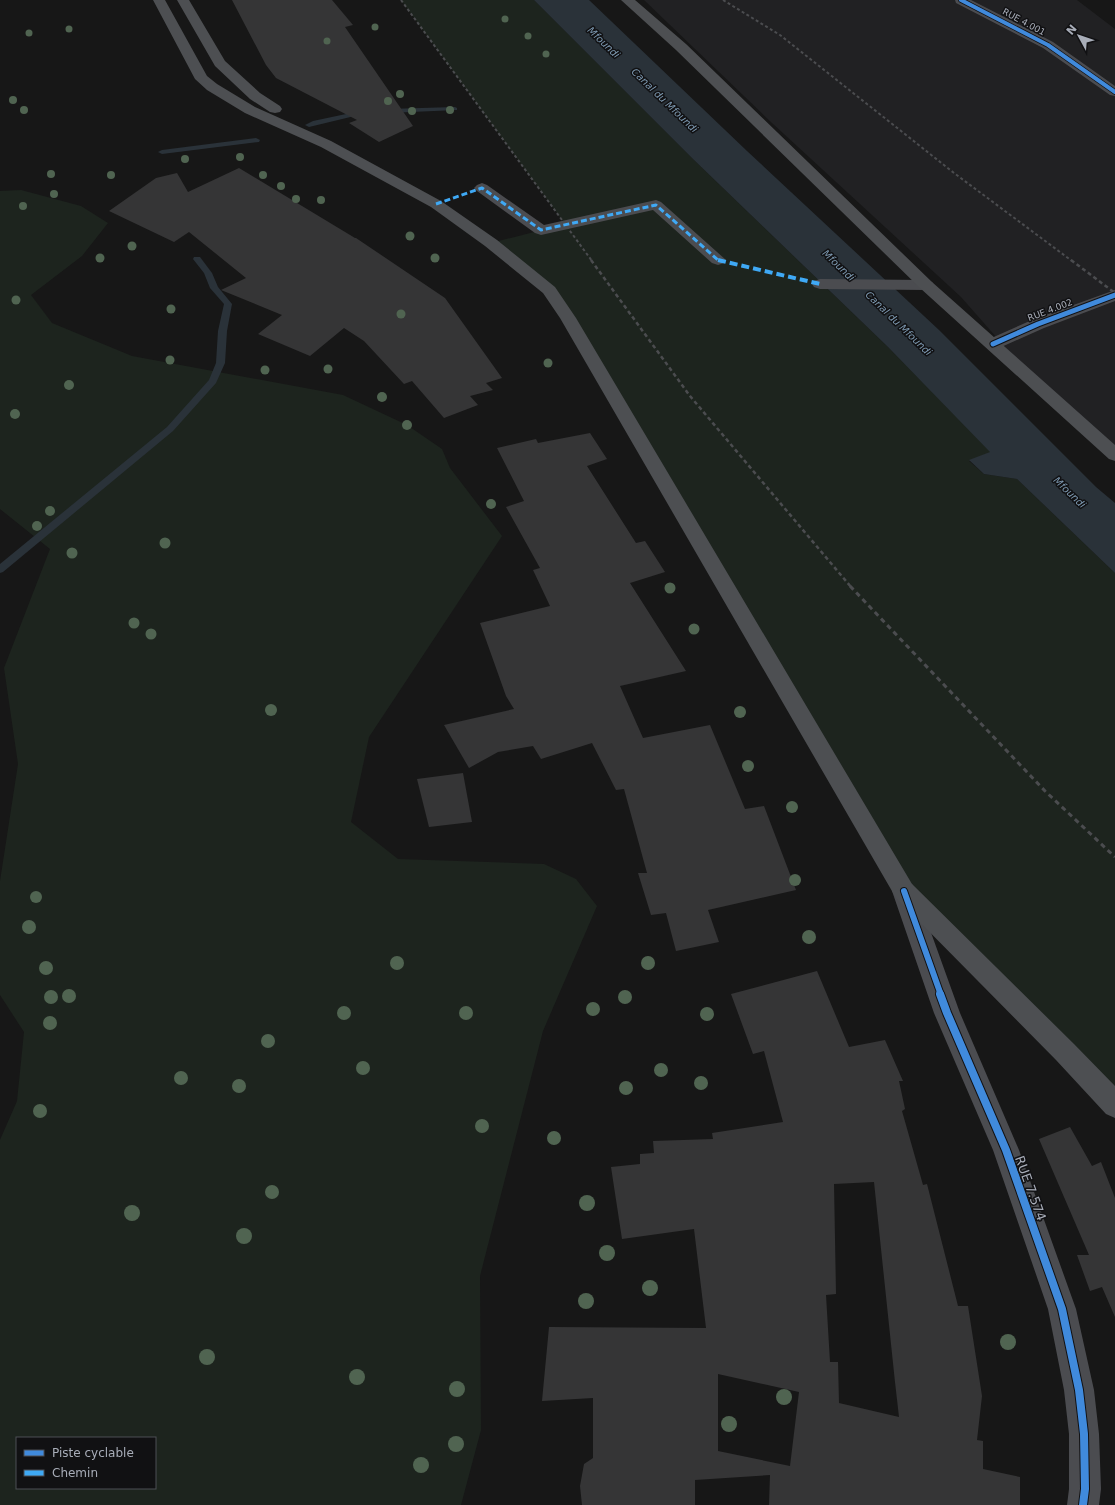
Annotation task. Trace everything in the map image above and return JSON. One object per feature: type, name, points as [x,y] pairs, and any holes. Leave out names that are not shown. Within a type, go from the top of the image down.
[{"type":"main road","points":[[151,0],[162,4],[196,69],[207,83],[250,110],[326,144],[436,204],[491,243],[549,290],[568,318],[904,891],[1065,1052],[1115,1105]]},
{"type":"main road","points":[[183,0],[220,63],[236,80],[255,96],[326,144]]},
{"type":"main road","points":[[628,0],[681,47],[926,285],[1115,455]]},
{"type":"street","name":"RUE 4.001","points":[[961,0],[1048,45],[1115,92]]},
{"type":"street","points":[[482,188],[541,230],[656,205],[718,260]]},
{"type":"street","points":[[820,284],[926,285]]},
{"type":"street","name":"RUE 4.002","points":[[993,344],[1044,321],[1115,295]]},
{"type":"street","name":"RUE 7.574","points":[[904,891],[947,1014],[1006,1150],[1062,1308],[1080,1397],[1084,1442],[1085,1489],[1083,1505]]},
{"type":"shaded area","points":[[401,0],[534,0],[694,160],[888,347],[991,452],[969,461],[984,474],[1017,479],[1115,573],[1115,1105],[904,891],[549,290],[491,243],[565,224]]},
{"type":"shaded area","points":[[644,0],[1077,0],[1115,29],[1115,453],[1087,428],[1005,347],[961,297],[772,123]]},
{"type":"shaded area","points":[[21,190],[81,206],[108,223],[82,256],[31,295],[52,323],[132,356],[343,395],[407,425],[442,449],[450,468],[502,536],[369,737],[351,822],[398,859],[544,864],[576,879],[597,906],[543,1031],[480,1276],[481,1430],[461,1505],[0,1505],[0,1140],[17,1101],[24,1032],[0,995],[0,881],[18,764],[4,668],[50,549],[0,509],[0,191]]},
{"type":"water","points":[[534,0],[589,0],[747,151],[939,330],[1096,487],[1115,503],[1115,573],[1017,479],[984,474],[969,460],[990,452],[888,347],[694,160]]},
{"type":"building","points":[[232,0],[332,0],[353,25],[345,27],[413,126],[379,142],[349,123],[357,120],[276,78],[266,65]]},
{"type":"building","points":[[239,168],[356,238],[445,298],[502,378],[486,383],[493,390],[470,396],[478,405],[444,418],[412,381],[404,384],[364,341],[344,328],[310,356],[258,334],[282,315],[221,290],[246,278],[189,232],[174,242],[109,211],[156,178],[177,173],[188,192]]},
{"type":"building","points":[[590,433],[607,459],[587,466],[636,543],[645,541],[665,572],[630,583],[686,671],[620,686],[643,738],[710,725],[745,809],[764,806],[796,890],[708,910],[719,942],[676,951],[666,913],[651,915],[638,873],[647,873],[624,789],[616,790],[592,743],[541,759],[533,746],[498,752],[469,768],[444,725],[514,709],[506,696],[480,623],[550,606],[533,570],[540,568],[506,507],[524,501],[497,448],[536,439],[538,443]]},
{"type":"building","points":[[463,773],[472,822],[429,827],[417,779]]},
{"type":"building","points":[[817,971],[849,1047],[885,1040],[903,1081],[899,1081],[905,1109],[902,1111],[923,1185],[927,1184],[958,1306],[968,1306],[982,1396],[977,1440],[983,1441],[983,1469],[1020,1477],[1020,1505],[769,1505],[770,1475],[695,1480],[695,1505],[582,1505],[580,1486],[584,1464],[593,1458],[593,1398],[542,1401],[549,1327],[706,1328],[694,1229],[622,1239],[611,1167],[640,1164],[640,1154],[654,1153],[653,1141],[713,1139],[712,1133],[783,1122],[764,1051],[753,1054],[731,994]],"holes":[[[874,1182],[895,1382],[899,1417],[839,1403],[838,1362],[830,1362],[826,1295],[836,1294],[834,1184]],[[718,1374],[799,1392],[790,1466],[718,1451]]]},
{"type":"building","points":[[1070,1127],[1092,1166],[1101,1162],[1115,1198],[1115,1317],[1102,1287],[1090,1291],[1077,1255],[1089,1255],[1039,1139]]},
{"type":"waterway","points":[[388,111],[455,109]]},
{"type":"waterway","points":[[309,125],[365,112]]},
{"type":"waterway","points":[[162,152],[256,140]]},
{"type":"waterway","points":[[0,569],[170,429],[213,381],[217,374],[221,358],[222,331],[228,304],[214,288],[208,273],[197,259]]},
{"type":"railway","points":[[401,0],[592,261]]},
{"type":"railway","points":[[723,0],[780,35],[954,173],[1072,261]]},
{"type":"railway","points":[[591,260],[690,396],[851,587]]},
{"type":"railway","points":[[1071,260],[1115,293]]},
{"type":"railway","points":[[850,586],[1045,791],[1115,857]]},
{"type":"marked path","points":[[436,204],[482,188],[541,230],[656,205],[718,260],[820,284]]},
{"type":"cycle path","points":[[961,0],[1048,45],[1115,92]]},
{"type":"cycle path","points":[[993,344],[1038,324],[1115,295]]},
{"type":"cycle path","points":[[904,891],[947,1013],[1006,1150],[1062,1309],[1079,1390],[1084,1434],[1085,1489],[1083,1505]]},
{"type":"water label","name":"Mfoundi","points":[[604,42]]},
{"type":"water label","name":"Canal du Mfoundi","points":[[665,100]]},
{"type":"water label","name":"Mfoundi","points":[[839,265]]},
{"type":"water label","name":"Canal du Mfoundi","points":[[899,323]]},
{"type":"water label","name":"Mfoundi","points":[[1070,492]]}]
